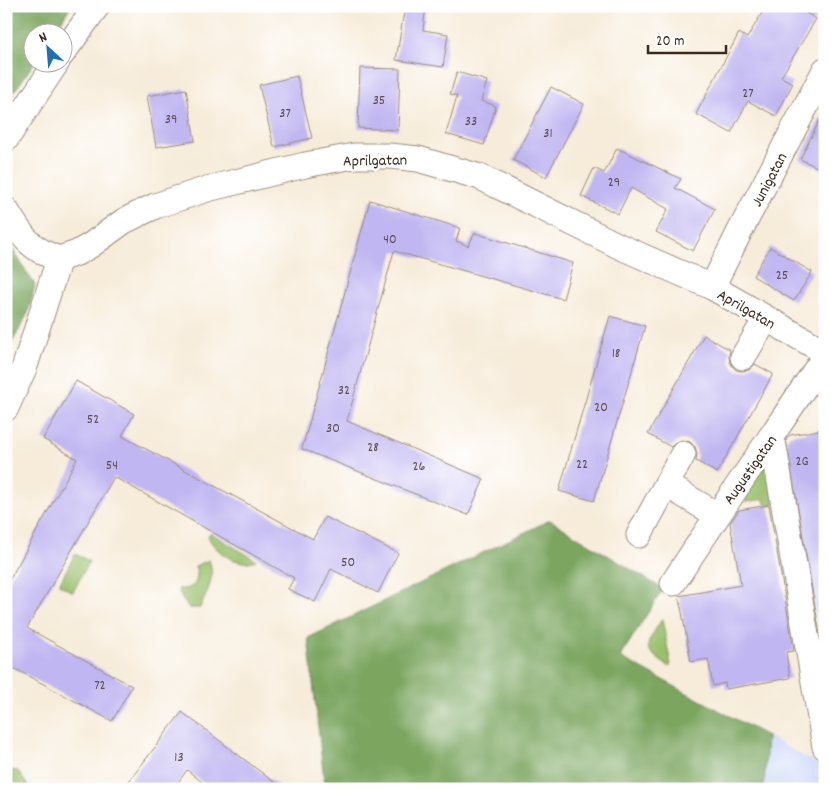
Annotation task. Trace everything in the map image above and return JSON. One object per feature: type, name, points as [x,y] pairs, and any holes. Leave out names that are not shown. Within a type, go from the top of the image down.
[{"type":"street","points":[[72,40],[97,6]]},
{"type":"street","name":"Junigatan","points":[[712,288],[825,70]]},
{"type":"street","points":[[6,139],[50,72]]},
{"type":"street","name":"Aprilgatan","points":[[59,259],[84,249],[124,221],[155,206],[206,189],[305,165],[354,156],[390,156],[418,159],[480,178],[712,288],[825,354]]},
{"type":"street","points":[[6,210],[31,246],[59,259],[25,366],[6,408]]},
{"type":"street","points":[[743,358],[766,319]]},
{"type":"street","name":"Augustigatan","points":[[674,583],[717,515],[768,444],[825,354]]},
{"type":"street","points":[[768,444],[774,447],[825,747]]},
{"type":"street","points":[[639,535],[683,454]]},
{"type":"street","points":[[667,486],[717,515]]},
{"type":"shaded area","points":[[767,736],[825,768],[825,789],[764,789]]},
{"type":"green space","points":[[6,6],[71,6],[61,22],[22,22],[22,72],[28,72],[6,104]]},
{"type":"green space","points":[[6,239],[35,285],[28,313],[6,354]]},
{"type":"green space","points":[[767,467],[775,504],[766,507],[764,499],[746,502],[745,492],[758,470]]},
{"type":"green space","points":[[550,520],[663,589],[620,657],[767,736],[764,789],[325,789],[308,638]]},
{"type":"green space","points":[[210,533],[256,560],[242,562],[221,553],[211,542],[208,536]]},
{"type":"green space","points":[[75,554],[89,561],[73,592],[59,584]]},
{"type":"green space","points":[[209,560],[212,572],[210,584],[200,608],[189,608],[178,589],[189,588],[195,584],[197,576],[195,566]]},
{"type":"green space","points":[[662,619],[671,665],[669,667],[653,655],[648,646]]},
{"type":"green space","points":[[9,770],[18,771],[30,789],[11,789],[6,772]]},
{"type":"building","points":[[405,6],[426,6],[423,30],[448,34],[443,67],[396,60]]},
{"type":"building","points":[[766,6],[795,6],[816,19],[781,77],[793,83],[776,116],[748,101],[731,133],[696,114],[739,33],[747,38]]},
{"type":"building","points":[[360,68],[400,69],[398,130],[358,128]]},
{"type":"building","points":[[457,72],[487,81],[481,101],[496,106],[484,145],[446,134],[457,96],[450,94]]},
{"type":"building","points":[[297,76],[312,138],[274,147],[259,85]]},
{"type":"building","points":[[551,87],[584,104],[546,177],[513,160]]},
{"type":"building","points":[[186,89],[195,141],[156,147],[147,96]]},
{"type":"building","points":[[825,110],[825,171],[800,159]]},
{"type":"building","points":[[617,148],[681,179],[675,188],[715,209],[693,251],[656,232],[668,209],[631,188],[618,214],[581,196],[594,168],[604,173]]},
{"type":"building","points":[[370,200],[460,228],[456,241],[468,246],[475,233],[573,263],[563,299],[394,251],[347,421],[484,479],[468,515],[302,449]]},
{"type":"building","points":[[770,247],[812,272],[794,301],[753,276]]},
{"type":"building","points":[[610,316],[645,326],[594,501],[559,491]]},
{"type":"building","points":[[704,335],[730,350],[730,363],[736,370],[749,370],[755,364],[773,374],[717,473],[696,461],[697,453],[695,447],[690,442],[682,440],[676,442],[671,447],[648,434]]},
{"type":"building","points":[[76,381],[134,414],[122,436],[313,539],[325,517],[398,553],[378,593],[331,569],[315,602],[288,589],[294,578],[114,477],[27,628],[132,686],[112,721],[6,664],[6,586],[77,459],[43,439]]},
{"type":"building","points":[[825,429],[825,646],[822,646],[786,440],[790,435]]},
{"type":"building","points":[[769,505],[794,651],[786,652],[790,678],[726,689],[725,683],[713,686],[708,659],[691,662],[679,596],[741,585],[730,523],[739,510]]},
{"type":"building","points":[[182,712],[283,789],[211,789],[187,770],[173,789],[123,789]]}]
